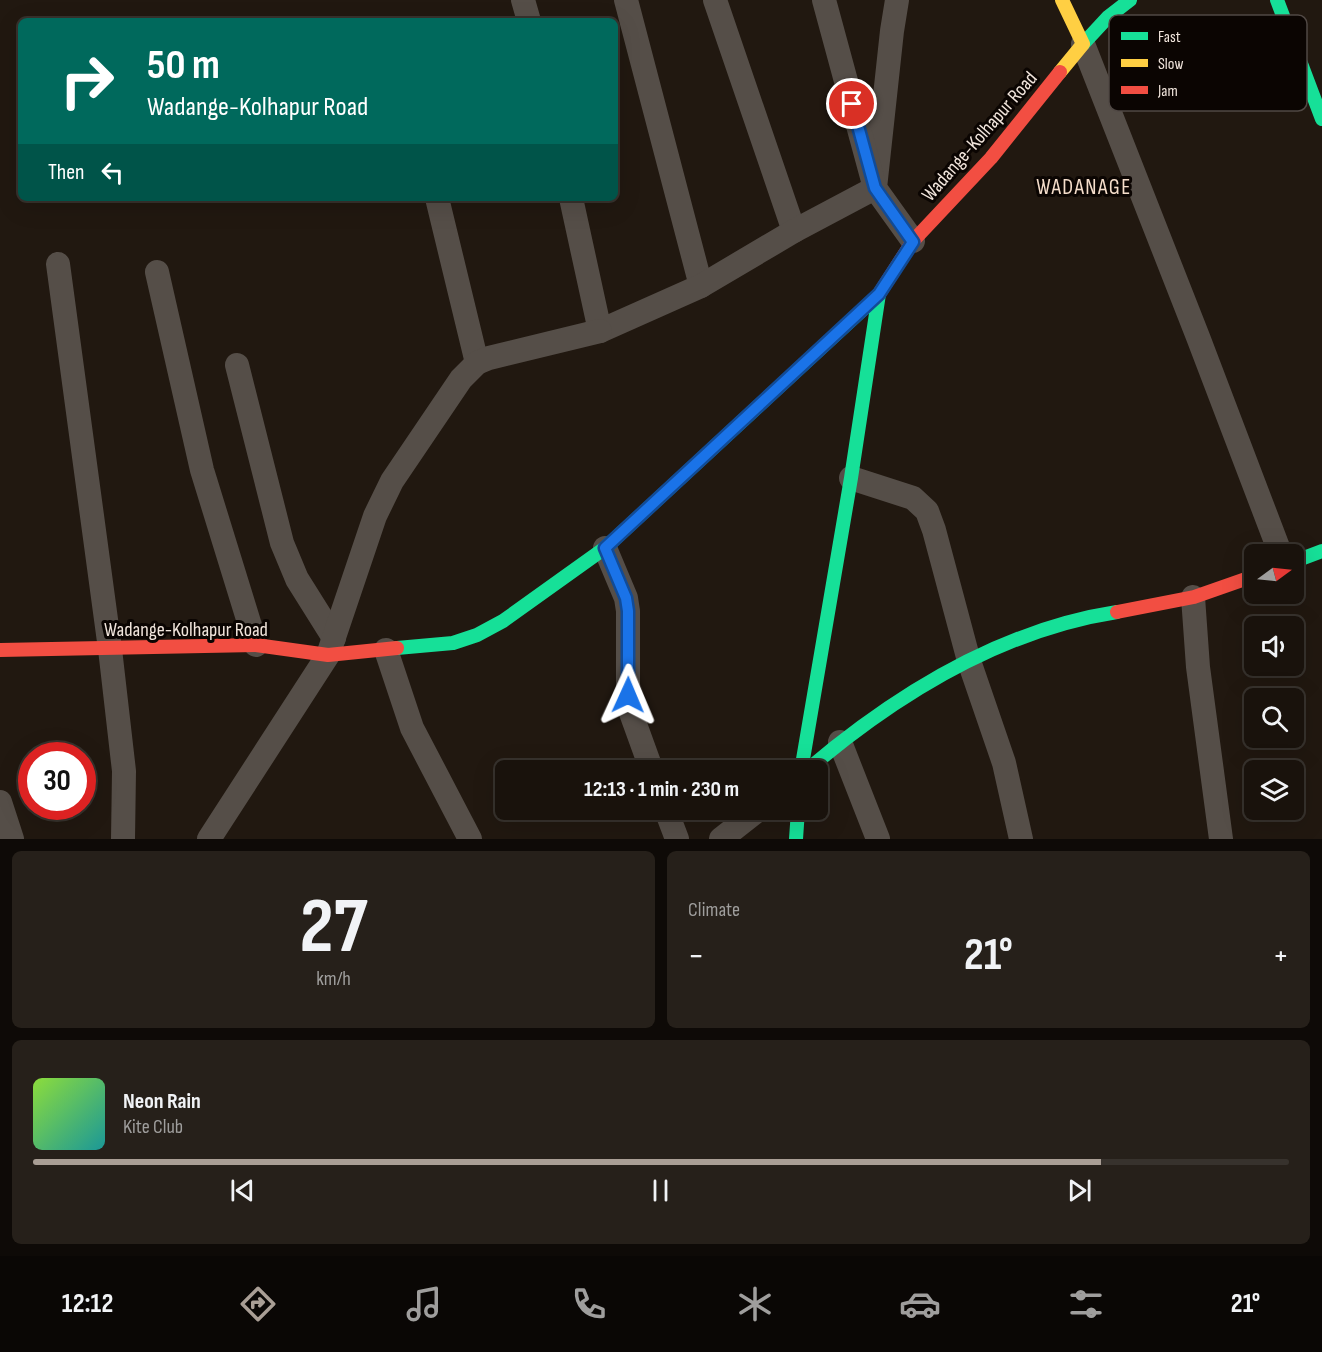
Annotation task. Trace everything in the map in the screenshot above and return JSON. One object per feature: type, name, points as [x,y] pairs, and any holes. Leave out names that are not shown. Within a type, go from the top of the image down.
[{"type":"main road","points":[[1062,0],[1083,44]]},
{"type":"main road","name":"Wadange-Kolhapur Road","points":[[1111,15],[1130,0]]},
{"type":"main road","points":[[1276,0],[1282,15]]},
{"type":"main road","name":"Wadange-Kolhapur Road","points":[[0,650],[256,645],[331,646],[386,650],[453,643],[477,635],[503,621],[605,548],[879,294],[913,242],[991,158],[1083,44],[1109,16]]},
{"type":"main road","points":[[1307,80],[1322,119]]},
{"type":"main road","points":[[802,760],[852,478],[879,294]]},
{"type":"main road","points":[[1304,557],[1322,550]]},
{"type":"main road","points":[[819,760],[840,742],[889,708],[969,661],[1012,640],[1080,618],[1193,597],[1244,579]]},
{"type":"main road","points":[[796,839],[797,820]]},
{"type":"street","points":[[523,0],[528,18]]},
{"type":"street","points":[[626,0],[701,286]]},
{"type":"street","points":[[715,0],[794,231]]},
{"type":"street","points":[[824,0],[875,188],[913,242]]},
{"type":"street","points":[[875,188],[897,0]]},
{"type":"street","points":[[1083,44],[1109,110]]},
{"type":"street","points":[[1109,111],[1277,544]]},
{"type":"street","points":[[209,839],[331,646],[375,516],[392,481],[461,379],[477,363],[503,354],[600,331],[701,286],[794,231],[875,188]]},
{"type":"street","points":[[438,201],[477,363]]},
{"type":"street","points":[[572,201],[600,331]]},
{"type":"street","points":[[58,264],[110,649],[124,771],[123,839]]},
{"type":"street","points":[[158,272],[202,470],[256,645]]},
{"type":"street","points":[[237,365],[282,543],[297,579],[331,646]]},
{"type":"street","points":[[852,478],[913,498],[927,511],[969,661],[1004,763],[1021,839]]},
{"type":"street","points":[[605,548],[626,598],[628,695],[631,713],[648,760]]},
{"type":"street","points":[[1193,597],[1198,666],[1221,839]]},
{"type":"street","points":[[386,650],[412,728],[470,839]]},
{"type":"street","points":[[840,742],[878,839]]},
{"type":"street","points":[[0,802],[12,839]]},
{"type":"street","points":[[670,820],[677,839]]},
{"type":"street","points":[[721,839],[745,820]]},
{"type":"traffic: fast","points":[[1111,15],[1130,0]]},
{"type":"traffic: fast","points":[[1277,0],[1283,15]]},
{"type":"traffic: fast","points":[[1083,44],[1109,16]]},
{"type":"traffic: fast","points":[[1307,79],[1322,119]]},
{"type":"traffic: fast","points":[[803,760],[851,478],[879,294]]},
{"type":"traffic: fast","points":[[397,648],[453,643],[477,635],[503,621],[605,548],[873,300]]},
{"type":"traffic: fast","points":[[1304,558],[1322,551]]},
{"type":"traffic: fast","points":[[819,760],[912,692],[990,650],[1074,621],[1117,612]]},
{"type":"traffic: fast","points":[[796,839],[797,820]]},
{"type":"traffic: slow","points":[[1060,72],[1083,44],[1062,0]]},
{"type":"traffic: jam","points":[[873,300],[913,241],[991,158],[1060,72]]},
{"type":"traffic: jam","points":[[1117,612],[1194,597],[1244,580]]},
{"type":"traffic: jam","points":[[0,650],[256,645],[328,655],[397,648]]},
{"type":"district","name":"WADANAGE","points":[[1084,186]]},
{"type":"route","points":[[628,695],[629,622],[626,598],[605,548],[879,294],[913,242],[875,188],[852,104]]}]
